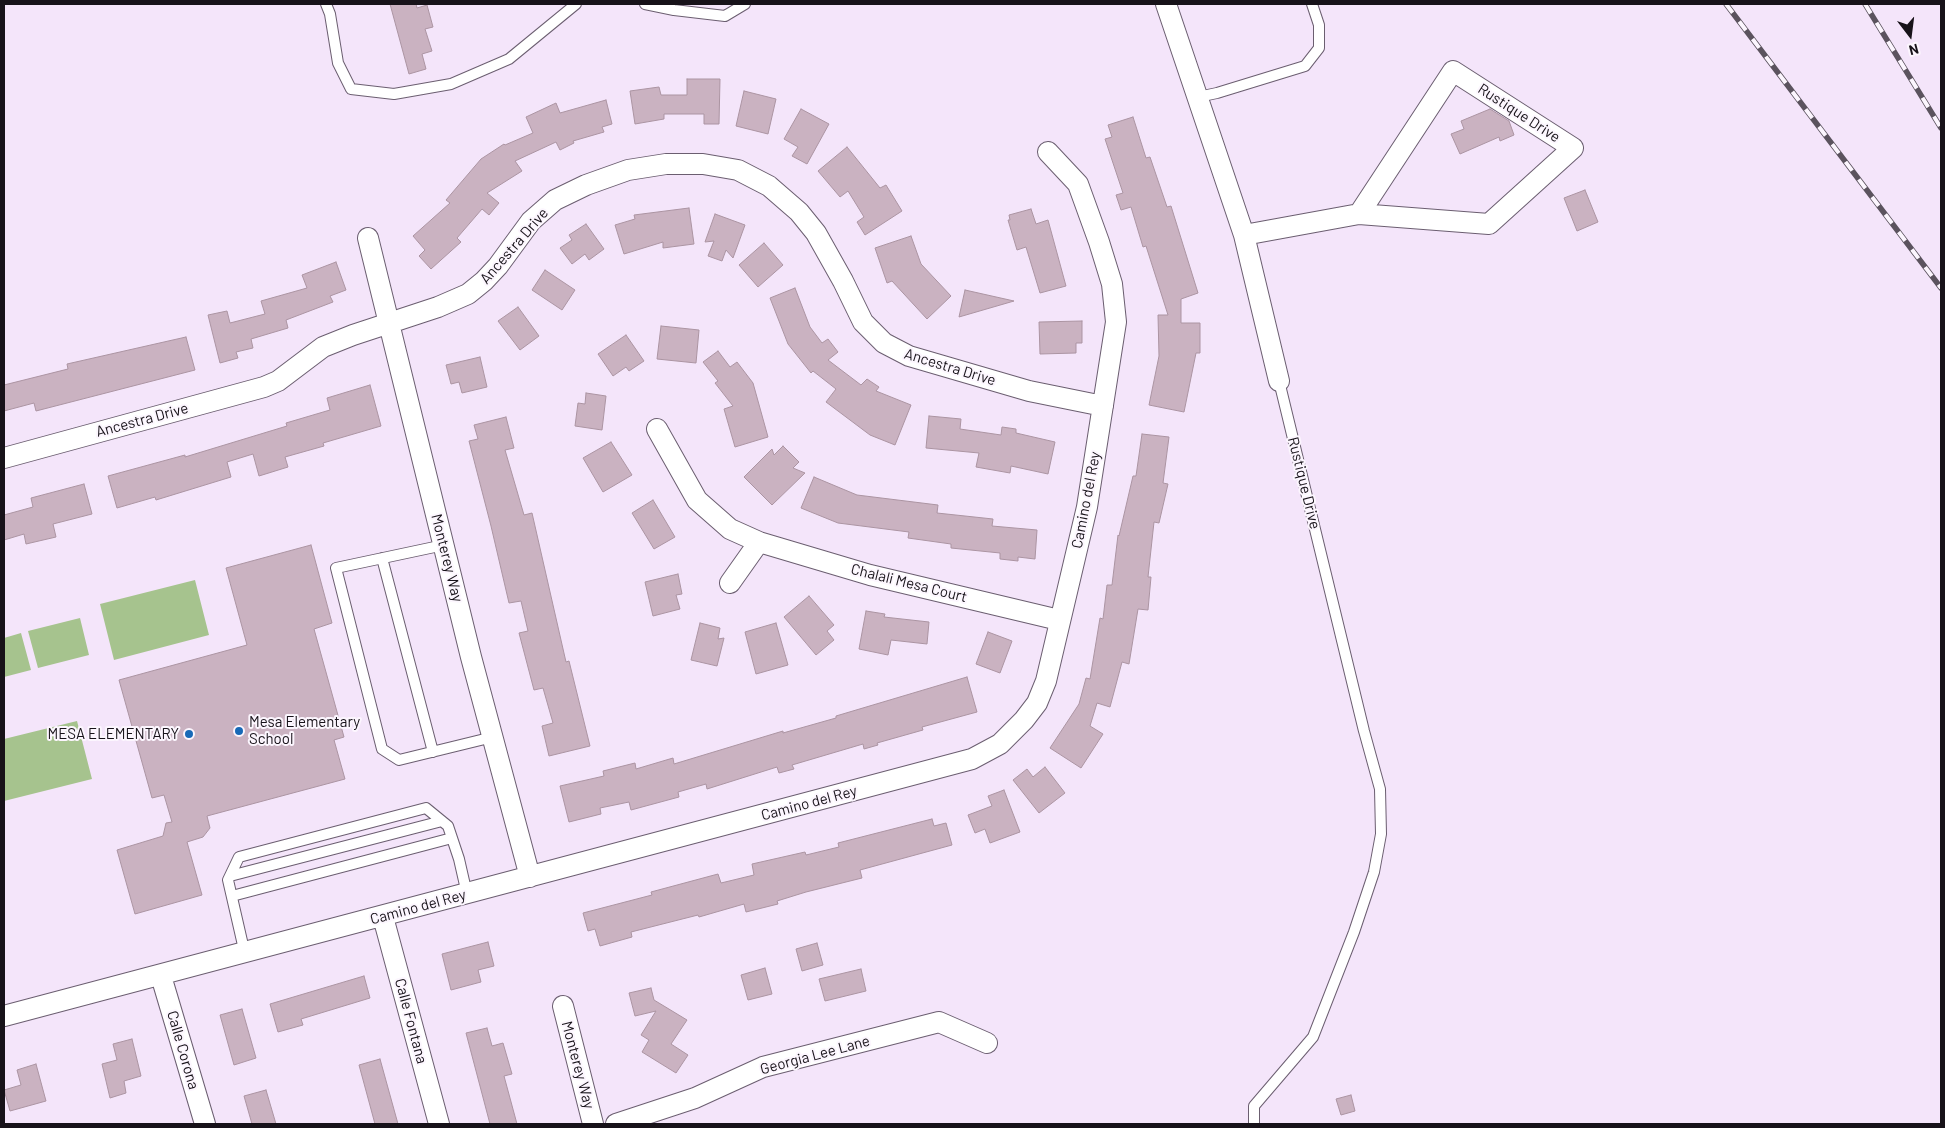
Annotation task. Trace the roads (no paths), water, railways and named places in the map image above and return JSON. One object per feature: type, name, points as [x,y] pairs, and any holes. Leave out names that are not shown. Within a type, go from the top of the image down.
[{"type":"street","name":"Rustique Drive","points":[[1166,4],[1244,235],[1279,381]]},
{"type":"street","name":"Rustique Drive","points":[[1244,235],[1359,214],[1489,224],[1573,148],[1453,71],[1359,214]]},
{"type":"street","name":"Camino del Rey","points":[[4,1016],[245,954],[972,759],[1000,744],[1024,720],[1037,703],[1046,681],[1087,507],[1116,322],[1112,284],[1078,184],[1048,152]]},
{"type":"street","name":"Ancestra Drive","points":[[4,458],[264,387],[278,381],[323,347],[438,307],[468,294],[498,266],[531,221],[555,200],[586,185],[628,170],[666,164],[703,164],[738,170],[769,186],[799,212],[816,233],[843,281],[862,322],[884,343],[909,356],[1020,388],[1103,406]]},
{"type":"street","name":"Monterey Way","points":[[368,238],[444,545],[530,877]]},
{"type":"street","name":"Chalali Mesa Court","points":[[657,429],[697,500],[730,529],[759,542],[870,575],[1059,620]]},
{"type":"street","points":[[730,583],[759,542]]},
{"type":"street","name":"Calle Fontana","points":[[383,917],[439,1124]]},
{"type":"street","name":"Calle Corona","points":[[161,976],[205,1124]]},
{"type":"street","name":"Monterey Way","points":[[563,1006],[594,1124]]},
{"type":"street","name":"Georgia Lee Lane","points":[[616,1124],[695,1098],[763,1067],[939,1022],[987,1042]]},
{"type":"lane","points":[[326,4],[330,14],[338,64],[351,89],[394,94],[451,84],[509,59],[576,4]]},
{"type":"lane","points":[[645,4],[674,10],[724,16],[745,4]]},
{"type":"lane","points":[[1198,97],[1305,66],[1319,48],[1319,25],[1312,4]]},
{"type":"lane","name":"Rustique Drive","points":[[1254,1124],[1254,1106],[1313,1037],[1354,932],[1374,872],[1381,834],[1380,789],[1364,731],[1279,381]]},
{"type":"lane","points":[[444,545],[336,568],[382,749],[400,760],[493,737]]},
{"type":"lane","points":[[382,558],[433,752]]},
{"type":"lane","points":[[245,954],[228,880],[239,857],[426,808],[448,826],[467,894]]},
{"type":"lane","points":[[230,876],[442,821]]},
{"type":"lane","points":[[232,896],[452,838]]},
{"type":"railway","points":[[1726,4],[1941,288]]},
{"type":"railway","points":[[1865,4],[1941,128]]},
{"type":"place","name":"Mesa Elementary School","points":[[239,731]]},
{"type":"place","name":"MESA ELEMENTARY","points":[[189,734]]}]
